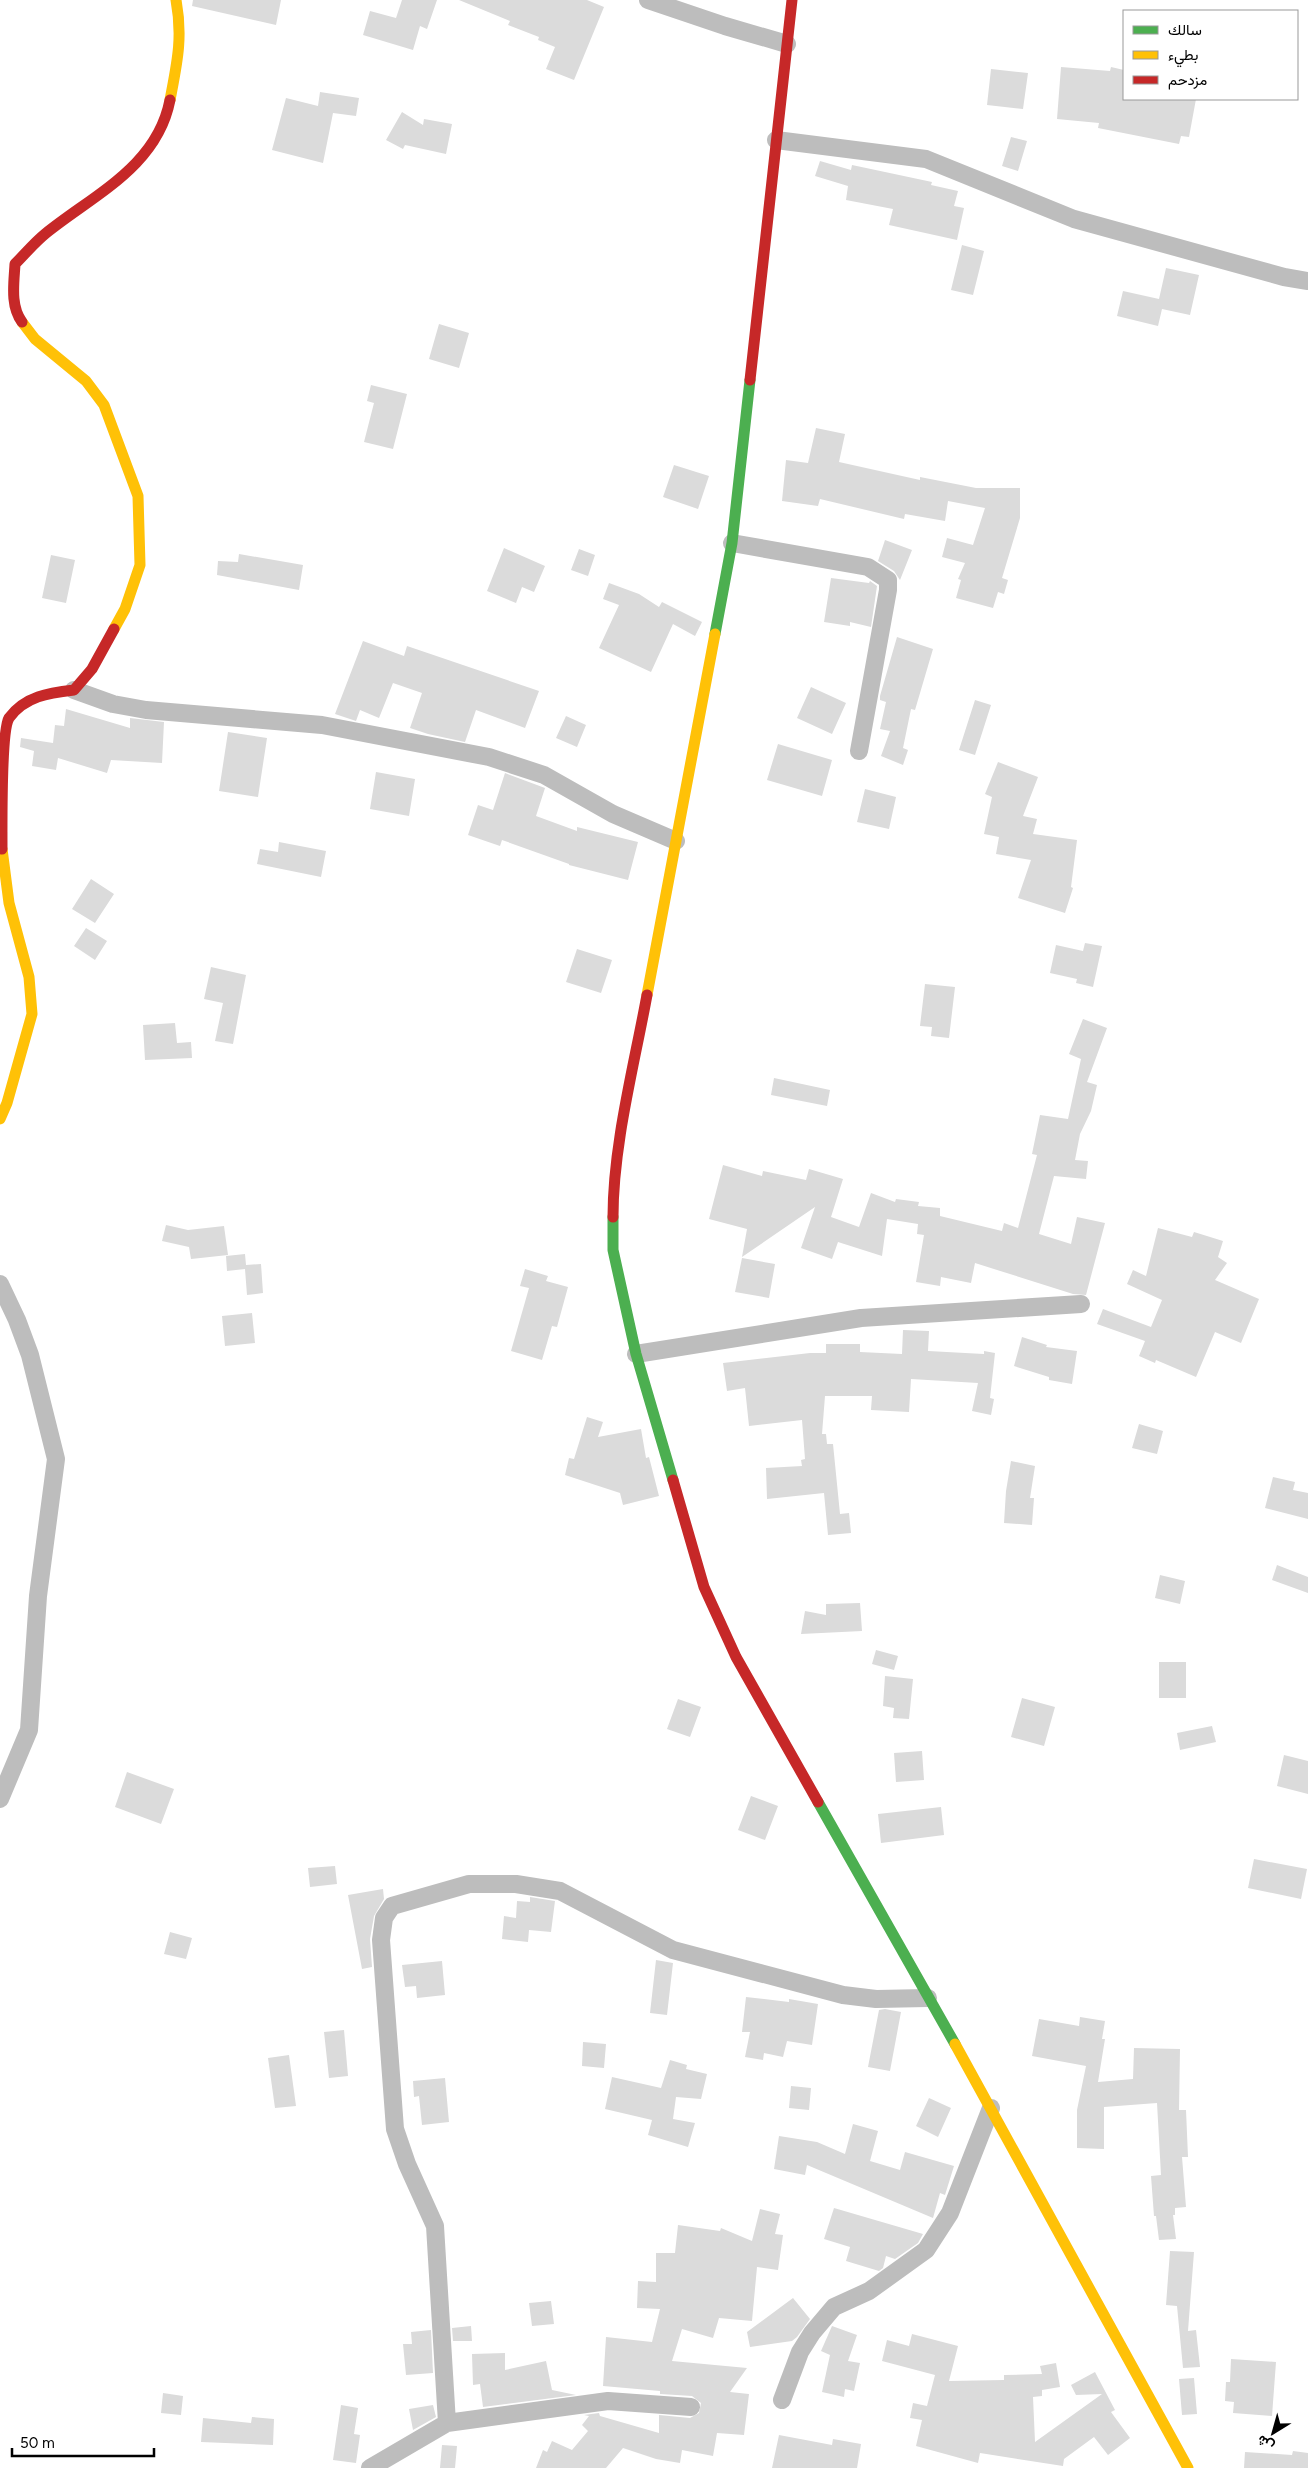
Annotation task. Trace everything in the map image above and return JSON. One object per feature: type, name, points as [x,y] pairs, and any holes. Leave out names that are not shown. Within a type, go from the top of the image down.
[{"type":"main road","points":[[0,1119],[7,1103],[32,1014],[29,977],[9,903],[2,855],[4,718],[42,694],[74,690],[92,669],[125,609],[140,565],[138,496],[104,404],[86,381],[68,364],[35,339],[18,316],[12,290],[15,264],[44,235],[111,186],[143,158],[167,115],[178,59],[181,26],[176,0]]},
{"type":"main road","points":[[792,0],[732,543],[626,1106],[613,1194],[613,1250],[636,1354],[704,1587],[736,1657],[991,2108],[1188,2468]]},
{"type":"street","points":[[648,0],[725,26],[787,44]]},
{"type":"street","points":[[776,140],[926,159],[1074,219],[1284,278],[1308,280]]},
{"type":"street","points":[[732,543],[868,567],[888,580],[888,590],[859,751]]},
{"type":"street","points":[[74,690],[113,704],[146,710],[322,726],[489,757],[544,775],[613,814],[676,841]]},
{"type":"street","points":[[0,1284],[17,1320],[30,1355],[56,1459],[38,1596],[29,1730],[0,1799]]},
{"type":"street","points":[[636,1354],[861,1318],[1081,1304]]},
{"type":"street","points":[[447,2423],[435,2226],[395,2129],[381,1940],[384,1918],[392,1906],[470,1884],[516,1884],[560,1892],[673,1950],[843,1995],[876,1998],[928,1998]]},
{"type":"street","points":[[782,2400],[800,2352],[812,2333],[834,2307],[868,2291],[926,2250],[950,2213],[991,2108]]},
{"type":"street","points":[[370,2468],[447,2423],[608,2401],[692,2407]]},
{"type":"building","points":[[193,0],[281,0],[276,25],[192,6]]},
{"type":"building","points":[[402,0],[437,0],[427,29],[420,26],[413,50],[363,35],[370,11],[396,18]]},
{"type":"building","points":[[459,0],[587,0],[604,7],[574,80],[546,69],[555,47],[538,40],[539,37],[508,25],[510,21]]},
{"type":"building","points":[[1061,67],[1110,71],[1111,67],[1123,70],[1123,100],[1196,100],[1189,137],[1181,136],[1179,144],[1098,128],[1099,123],[1057,119]]},
{"type":"building","points":[[991,69],[1028,73],[1023,109],[987,105]]},
{"type":"building","points":[[320,92],[359,98],[356,116],[333,113],[323,163],[272,150],[286,98],[318,106]]},
{"type":"building","points":[[402,112],[423,125],[424,119],[452,124],[446,154],[405,145],[403,149],[386,140]]},
{"type":"building","points":[[1011,137],[1027,141],[1018,171],[1002,166]]},
{"type":"building","points":[[820,161],[851,170],[852,165],[932,182],[931,185],[958,191],[954,206],[964,208],[957,240],[889,225],[893,209],[846,200],[848,186],[815,176]]},
{"type":"building","points":[[962,245],[984,251],[973,295],[951,290]]},
{"type":"building","points":[[1166,268],[1199,275],[1190,315],[1162,309],[1158,326],[1117,316],[1123,291],[1159,299]]},
{"type":"building","points":[[439,324],[469,333],[459,368],[429,359]]},
{"type":"building","points":[[371,385],[407,394],[393,449],[364,442],[374,403],[367,401]]},
{"type":"building","points":[[816,428],[845,434],[839,462],[920,480],[920,477],[976,488],[1020,488],[1020,518],[1002,578],[1008,580],[1004,594],[998,592],[993,608],[956,598],[961,580],[958,579],[965,563],[942,557],[947,538],[973,545],[985,508],[948,501],[945,521],[905,514],[904,519],[820,499],[818,506],[782,501],[786,460],[808,463]]},
{"type":"building","points":[[674,465],[709,476],[698,509],[663,497]]},
{"type":"building","points":[[885,540],[912,550],[900,580],[894,571],[878,561]]},
{"type":"building","points":[[504,548],[545,566],[534,592],[522,587],[516,603],[487,591]]},
{"type":"building","points":[[579,549],[595,555],[588,576],[571,570]]},
{"type":"building","points":[[239,554],[303,565],[299,590],[217,575],[218,561],[238,562]]},
{"type":"building","points":[[51,555],[75,560],[66,603],[42,598]]},
{"type":"building","points":[[831,578],[869,583],[870,581],[877,586],[871,627],[850,622],[850,626],[824,622]]},
{"type":"building","points":[[609,583],[639,594],[659,607],[662,602],[702,622],[695,636],[673,624],[651,672],[599,648],[619,605],[603,599]]},
{"type":"building","points":[[897,637],[933,649],[915,710],[911,709],[903,748],[908,750],[903,765],[881,756],[890,731],[880,729],[886,702],[880,700],[880,696]]},
{"type":"building","points":[[363,641],[404,656],[407,646],[539,691],[525,728],[476,710],[465,742],[410,728],[422,693],[393,683],[379,718],[360,710],[356,721],[335,714]]},
{"type":"building","points":[[811,687],[846,703],[832,734],[797,718]]},
{"type":"building","points":[[975,700],[991,705],[975,755],[959,750]]},
{"type":"building","points":[[66,709],[130,728],[130,718],[164,722],[162,763],[111,760],[107,773],[58,758],[56,770],[32,766],[34,751],[20,747],[21,738],[53,743],[55,725],[64,726]]},
{"type":"building","points":[[566,716],[586,725],[577,747],[556,738]]},
{"type":"building","points":[[228,732],[267,738],[258,797],[219,791]]},
{"type":"building","points":[[778,744],[832,760],[822,796],[767,780]]},
{"type":"building","points":[[998,762],[1038,777],[1023,816],[1037,819],[1033,834],[1077,840],[1071,887],[1073,888],[1065,913],[1018,898],[1031,860],[996,854],[999,837],[984,834],[992,797],[985,794]]},
{"type":"building","points":[[376,772],[415,779],[409,816],[370,809]]},
{"type":"building","points":[[505,773],[545,788],[536,816],[577,831],[577,827],[638,842],[628,880],[569,865],[502,840],[500,846],[468,835],[478,805],[493,810]]},
{"type":"building","points":[[865,789],[896,797],[889,829],[857,822]]},
{"type":"building","points":[[279,842],[326,851],[321,877],[257,864],[260,849],[278,852]]},
{"type":"building","points":[[91,879],[114,894],[95,923],[72,909]]},
{"type":"building","points":[[86,928],[107,941],[95,960],[74,946]]},
{"type":"building","points":[[1085,943],[1102,946],[1093,987],[1076,983],[1077,979],[1050,973],[1056,945],[1083,951]]},
{"type":"building","points":[[577,949],[612,960],[601,993],[566,982]]},
{"type":"building","points":[[211,967],[246,975],[233,1044],[215,1041],[223,1003],[204,999]]},
{"type":"building","points":[[925,984],[955,987],[949,1038],[931,1036],[932,1027],[920,1026]]},
{"type":"building","points":[[1083,1019],[1107,1028],[1087,1082],[1097,1085],[1091,1111],[1080,1134],[1075,1160],[1088,1161],[1086,1179],[1054,1176],[1039,1234],[1071,1244],[1077,1217],[1105,1223],[1086,1295],[1073,1294],[975,1263],[971,1283],[941,1277],[940,1286],[916,1282],[924,1235],[917,1234],[918,1224],[887,1219],[882,1256],[838,1242],[832,1259],[801,1248],[815,1207],[742,1257],[747,1229],[709,1219],[723,1165],[762,1176],[763,1171],[806,1180],[809,1169],[843,1179],[831,1217],[859,1227],[871,1193],[895,1202],[896,1199],[919,1202],[918,1206],[940,1208],[940,1216],[1002,1231],[1004,1223],[1018,1228],[1037,1155],[1032,1154],[1040,1115],[1068,1119],[1081,1059],[1069,1054]]},
{"type":"building","points":[[175,1023],[177,1043],[191,1042],[192,1058],[145,1060],[143,1025]]},
{"type":"building","points":[[774,1078],[830,1090],[827,1106],[771,1095]]},
{"type":"building","points":[[166,1225],[188,1230],[224,1226],[228,1255],[191,1259],[189,1247],[162,1241]]},
{"type":"building","points":[[1158,1228],[1192,1237],[1194,1232],[1223,1241],[1218,1257],[1227,1263],[1215,1280],[1259,1299],[1241,1343],[1215,1332],[1196,1377],[1156,1360],[1155,1363],[1139,1356],[1145,1341],[1097,1324],[1103,1309],[1151,1327],[1162,1300],[1127,1284],[1133,1270],[1146,1276]]},
{"type":"building","points":[[245,1254],[246,1265],[261,1264],[263,1293],[247,1295],[245,1269],[227,1271],[226,1256]]},
{"type":"building","points":[[742,1258],[775,1264],[769,1298],[735,1292]]},
{"type":"building","points":[[525,1269],[548,1276],[546,1281],[568,1287],[557,1327],[552,1326],[542,1360],[511,1351],[529,1288],[520,1286]]},
{"type":"building","points":[[252,1313],[255,1343],[225,1346],[222,1316]]},
{"type":"building","points":[[903,1330],[929,1331],[928,1351],[984,1354],[984,1351],[995,1353],[990,1398],[994,1399],[991,1415],[972,1411],[978,1383],[911,1379],[909,1412],[871,1410],[872,1396],[825,1396],[822,1434],[826,1434],[827,1444],[833,1444],[840,1514],[849,1513],[851,1533],[828,1535],[824,1493],[767,1499],[766,1468],[802,1466],[801,1460],[805,1459],[802,1420],[749,1426],[745,1388],[727,1391],[723,1363],[810,1353],[826,1353],[826,1344],[860,1344],[860,1352],[902,1354]]},
{"type":"building","points":[[1022,1337],[1047,1345],[1046,1347],[1077,1351],[1072,1384],[1049,1380],[1049,1377],[1014,1366]]},
{"type":"building","points":[[587,1417],[603,1422],[598,1437],[641,1429],[646,1458],[649,1457],[659,1496],[623,1505],[620,1493],[565,1475],[569,1458],[574,1459]]},
{"type":"building","points":[[1139,1424],[1163,1431],[1157,1454],[1132,1448]]},
{"type":"building","points":[[1011,1461],[1035,1466],[1030,1498],[1034,1498],[1032,1525],[1004,1523],[1006,1491]]},
{"type":"building","points":[[1273,1477],[1295,1482],[1293,1490],[1308,1493],[1308,1519],[1265,1508]]},
{"type":"building","points":[[1277,1565],[1308,1577],[1308,1593],[1272,1580]]},
{"type":"building","points":[[1160,1575],[1185,1581],[1180,1604],[1155,1598]]},
{"type":"building","points":[[860,1603],[862,1631],[801,1634],[805,1611],[826,1615],[826,1604]]},
{"type":"building","points":[[876,1650],[898,1656],[894,1670],[872,1664]]},
{"type":"building","points":[[1159,1662],[1186,1662],[1186,1698],[1159,1698]]},
{"type":"building","points":[[885,1676],[913,1679],[909,1719],[893,1718],[894,1708],[883,1706]]},
{"type":"building","points":[[1022,1698],[1055,1707],[1044,1746],[1011,1737]]},
{"type":"building","points":[[678,1699],[701,1707],[690,1737],[667,1729]]},
{"type":"building","points":[[1212,1726],[1216,1742],[1180,1750],[1177,1733]]},
{"type":"building","points":[[922,1751],[924,1780],[896,1782],[894,1753]]},
{"type":"building","points":[[1284,1755],[1308,1761],[1308,1794],[1277,1786]]},
{"type":"building","points":[[127,1772],[174,1789],[161,1824],[115,1807]]},
{"type":"building","points":[[751,1796],[778,1806],[765,1840],[738,1830]]},
{"type":"building","points":[[941,1807],[944,1835],[881,1843],[878,1814]]},
{"type":"building","points":[[1254,1859],[1307,1869],[1301,1899],[1248,1888]]},
{"type":"building","points":[[335,1866],[337,1884],[310,1887],[308,1868]]},
{"type":"building","points":[[383,1889],[384,1899],[374,1916],[370,1939],[372,1967],[362,1969],[348,1895]]},
{"type":"building","points":[[530,1897],[555,1901],[551,1932],[529,1930],[528,1942],[502,1939],[504,1916],[516,1918],[517,1901],[530,1902]]},
{"type":"building","points":[[170,1932],[192,1938],[186,1959],[164,1954]]},
{"type":"building","points":[[656,1960],[673,1963],[667,2015],[650,2013]]},
{"type":"building","points":[[442,1961],[445,1995],[417,1998],[416,1986],[405,1987],[402,1965]]},
{"type":"building","points":[[746,1997],[789,2002],[789,1999],[818,2004],[812,2045],[787,2041],[783,2057],[764,2053],[763,2060],[745,2057],[750,2032],[742,2032]]},
{"type":"building","points":[[885,2009],[901,2012],[890,2071],[868,2067],[879,2010]]},
{"type":"building","points":[[1080,2017],[1105,2021],[1102,2039],[1105,2039],[1098,2082],[1133,2079],[1134,2048],[1180,2049],[1179,2110],[1186,2110],[1188,2157],[1182,2157],[1186,2207],[1175,2208],[1175,2215],[1173,2215],[1176,2239],[1159,2240],[1156,2216],[1154,2216],[1151,2176],[1161,2175],[1157,2103],[1104,2107],[1104,2149],[1077,2148],[1077,2110],[1086,2066],[1032,2056],[1039,2019],[1079,2026]]},
{"type":"building","points":[[344,2030],[348,2076],[329,2078],[324,2032]]},
{"type":"building","points":[[583,2042],[606,2044],[604,2068],[582,2066]]},
{"type":"building","points":[[289,2055],[296,2106],[275,2108],[268,2058]]},
{"type":"building","points":[[670,2060],[687,2065],[686,2069],[707,2074],[701,2099],[676,2097],[673,2119],[695,2123],[688,2147],[648,2135],[652,2120],[605,2109],[612,2077],[661,2088]]},
{"type":"building","points":[[445,2078],[449,2122],[422,2125],[419,2096],[414,2097],[413,2081]]},
{"type":"building","points":[[791,2086],[811,2088],[809,2110],[789,2108]]},
{"type":"building","points":[[929,2098],[951,2108],[938,2137],[916,2126]]},
{"type":"building","points":[[853,2124],[878,2131],[870,2161],[900,2170],[905,2152],[954,2166],[945,2195],[940,2193],[933,2218],[807,2165],[805,2175],[774,2169],[779,2136],[817,2142],[845,2154]]},
{"type":"building","points":[[834,2208],[923,2234],[918,2243],[895,2259],[886,2256],[883,2268],[879,2271],[846,2261],[850,2247],[824,2239]]},
{"type":"building","points":[[760,2209],[780,2214],[775,2234],[783,2235],[778,2270],[757,2267],[752,2321],[719,2318],[713,2338],[682,2329],[672,2361],[747,2368],[730,2392],[749,2394],[744,2435],[717,2433],[713,2456],[682,2450],[680,2463],[656,2459],[623,2448],[606,2468],[536,2468],[543,2450],[547,2452],[552,2441],[572,2450],[588,2431],[582,2425],[589,2416],[584,2415],[599,2413],[600,2416],[659,2433],[659,2415],[690,2418],[699,2413],[701,2403],[692,2396],[660,2394],[660,2391],[603,2386],[606,2337],[652,2342],[660,2309],[637,2308],[638,2281],[656,2282],[656,2253],[675,2253],[678,2225],[720,2231],[721,2228],[752,2241]]},
{"type":"building","points":[[1170,2251],[1194,2252],[1188,2331],[1196,2330],[1200,2367],[1183,2368],[1177,2306],[1166,2305]]},
{"type":"building","points":[[793,2298],[810,2319],[797,2337],[792,2341],[750,2347],[747,2332]]},
{"type":"building","points":[[551,2301],[554,2324],[532,2326],[529,2303]]},
{"type":"building","points":[[471,2326],[472,2341],[453,2341],[452,2328]]},
{"type":"building","points":[[832,2326],[857,2335],[848,2361],[860,2363],[854,2391],[845,2389],[844,2397],[822,2392],[830,2355],[821,2351]]},
{"type":"building","points":[[431,2330],[433,2373],[406,2375],[403,2344],[412,2344],[411,2332]]},
{"type":"building","points":[[912,2334],[958,2346],[949,2381],[1004,2380],[1004,2375],[1042,2374],[1040,2366],[1056,2363],[1060,2387],[1042,2390],[1042,2396],[1033,2397],[1035,2442],[1102,2394],[1076,2395],[1071,2385],[1095,2372],[1115,2410],[1111,2412],[1130,2438],[1108,2455],[1094,2437],[1064,2459],[1063,2466],[980,2453],[978,2463],[916,2446],[922,2420],[910,2418],[913,2403],[927,2406],[935,2375],[882,2361],[887,2340],[909,2346]]},
{"type":"building","points":[[505,2353],[505,2370],[546,2361],[552,2390],[576,2395],[483,2407],[480,2384],[473,2385],[472,2354]]},
{"type":"building","points":[[1231,2359],[1276,2362],[1272,2416],[1233,2413],[1234,2402],[1225,2401],[1226,2382],[1230,2382]]},
{"type":"building","points":[[1194,2378],[1197,2414],[1182,2415],[1179,2379]]},
{"type":"building","points":[[163,2393],[183,2396],[181,2415],[161,2413]]},
{"type":"building","points":[[341,2405],[358,2408],[354,2434],[360,2435],[356,2463],[333,2460]]},
{"type":"building","points":[[433,2405],[436,2417],[413,2430],[409,2409]]},
{"type":"building","points":[[252,2417],[274,2419],[273,2445],[201,2442],[203,2418],[251,2423]]},
{"type":"building","points":[[779,2435],[832,2445],[833,2439],[861,2444],[857,2468],[772,2468]]},
{"type":"building","points":[[442,2445],[457,2446],[455,2468],[440,2468]]},
{"type":"building","points":[[1293,2451],[1308,2453],[1308,2468],[1244,2468],[1245,2452],[1292,2455]]},
{"type":"traffic: fast","points":[[715,634],[732,543],[750,380]]},
{"type":"traffic: fast","points":[[613,1217],[613,1250],[636,1354],[673,1480]]},
{"type":"traffic: fast","points":[[818,1802],[955,2044]]},
{"type":"traffic: slow","points":[[170,100],[179,39],[176,0]]},
{"type":"traffic: slow","points":[[22,322],[35,339],[86,381],[104,405],[138,496],[140,565],[125,609],[114,629]]},
{"type":"traffic: slow","points":[[647,995],[715,634]]},
{"type":"traffic: slow","points":[[0,1119],[7,1103],[32,1014],[29,977],[9,903],[2,849]]},
{"type":"traffic: slow","points":[[955,2044],[1188,2468]]},
{"type":"traffic: jam","points":[[750,380],[792,0]]},
{"type":"traffic: jam","points":[[22,322],[14,302],[15,264],[45,234],[121,178],[137,162],[152,144],[163,123],[170,100]]},
{"type":"traffic: jam","points":[[2,849],[3,760],[6,726],[9,718],[30,700],[47,694],[74,690],[92,669],[114,629]]},
{"type":"traffic: jam","points":[[613,1217],[616,1162],[620,1134],[647,995]]},
{"type":"traffic: jam","points":[[673,1480],[704,1587],[736,1657],[818,1802]]}]
